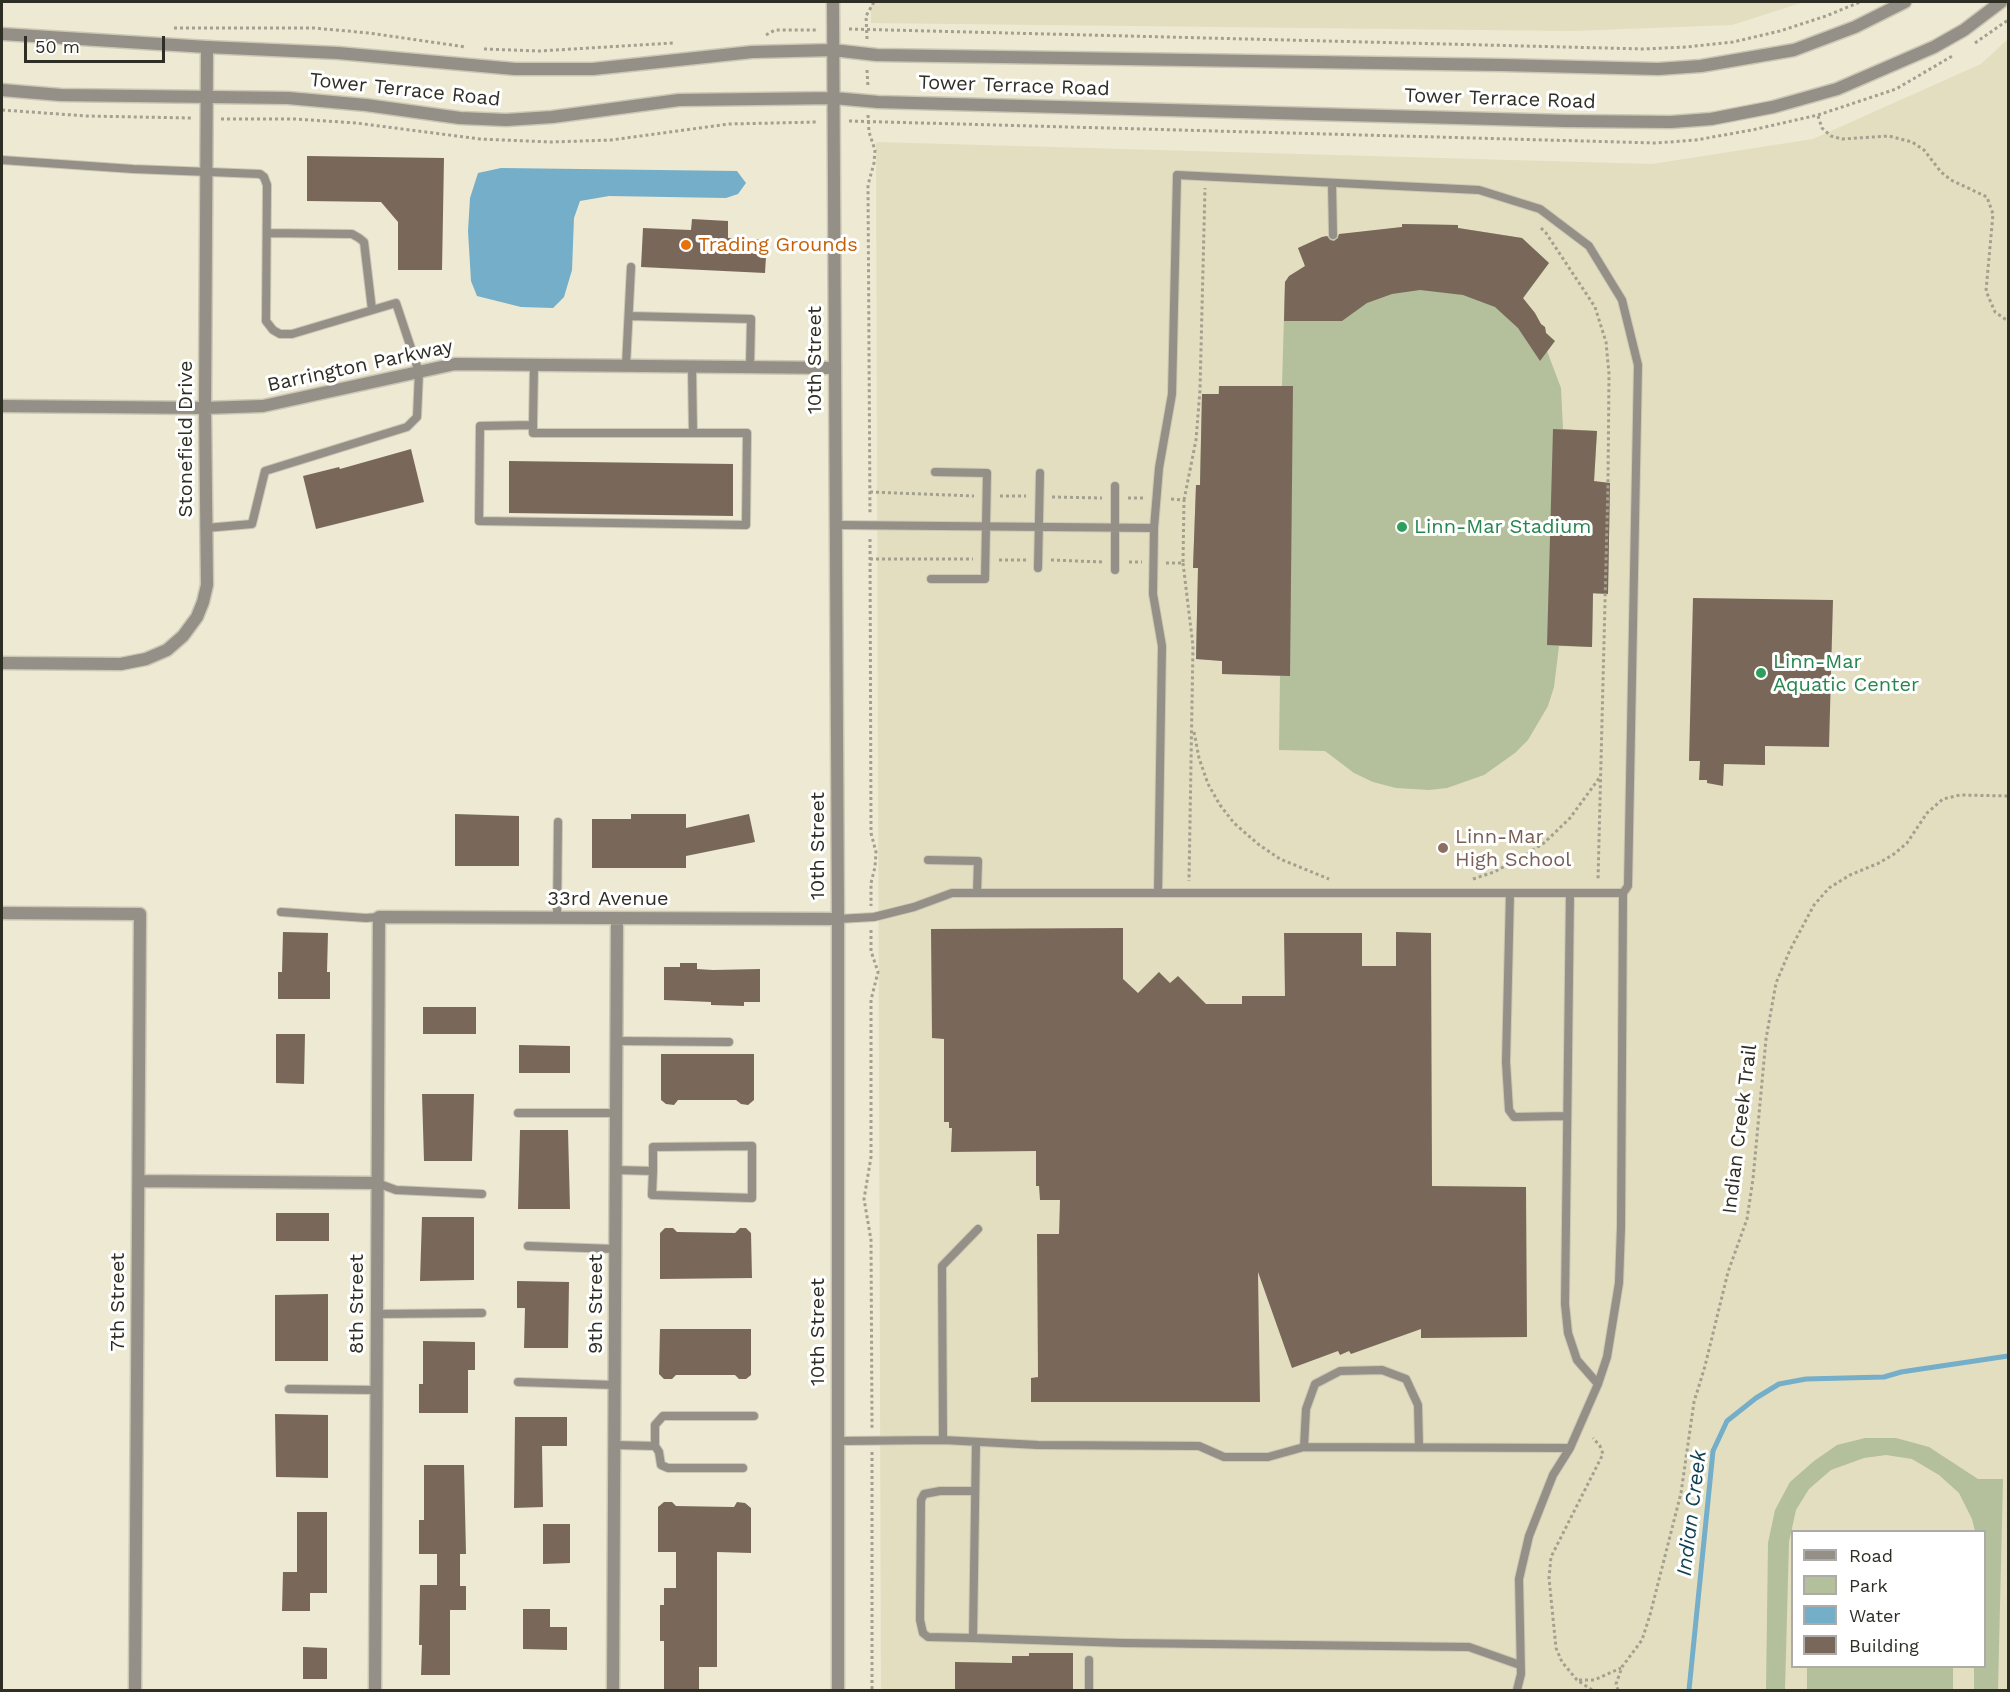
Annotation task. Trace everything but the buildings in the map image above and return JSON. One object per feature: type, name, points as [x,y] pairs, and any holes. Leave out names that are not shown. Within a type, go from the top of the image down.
[{"type":"street","name":"10th Street","points":[[833,2],[838,919],[838,1690]]},
{"type":"street","name":"Tower Terrace Road","points":[[2,34],[338,53],[515,69],[593,69],[752,52],[833,50],[867,53],[1502,64],[1658,69],[1701,66],[1794,50],[1855,27],[1905,2]]},
{"type":"street","name":"Tower Terrace Road","points":[[2,90],[61,95],[288,98],[366,105],[460,118],[506,120],[552,117],[679,100],[834,98],[868,101],[1671,122],[1711,118],[1773,107],[1837,89],[1934,47],[1964,30],[2001,2]]},
{"type":"street","name":"Stonefield Drive","points":[[2,663],[121,664],[146,659],[166,650],[183,636],[203,602],[207,585],[205,408],[207,47]]},
{"type":"street","name":"Barrington Parkway","points":[[2,406],[205,408],[264,406],[455,364],[835,368]]},
{"type":"street","name":"7th Street","points":[[2,913],[140,914],[135,1690]]},
{"type":"street","name":"33rd Avenue","points":[[379,917],[838,919]]},
{"type":"street","name":"8th Street","points":[[375,1690],[379,917]]},
{"type":"street","name":"9th Street","points":[[613,1690],[617,918]]},
{"type":"street","points":[[139,1180],[377,1183]]},
{"type":"lane","points":[[2,160],[133,169],[260,174],[267,185],[266,321],[273,330],[280,334],[292,334],[396,303],[419,372],[417,417],[406,427],[265,471],[252,524],[206,528]]},
{"type":"lane","points":[[1158,893],[1162,646],[1153,594],[1154,528],[1159,468],[1172,394],[1177,175],[1479,190],[1540,209],[1589,246],[1622,300],[1638,365],[1628,886],[1623,893],[1619,1283],[1607,1357],[1598,1384],[1570,1448],[1553,1476],[1529,1536],[1520,1579],[1520,1665],[1517,1690]]},
{"type":"lane","points":[[1332,183],[1333,235]]},
{"type":"lane","points":[[267,233],[352,234],[359,238],[363,242],[372,310]]},
{"type":"lane","points":[[626,366],[631,267]]},
{"type":"lane","points":[[629,316],[751,319],[750,367]]},
{"type":"lane","points":[[533,425],[480,426],[479,521],[746,525],[747,433],[533,433],[534,365]]},
{"type":"lane","points":[[692,367],[693,433]]},
{"type":"lane","points":[[931,579],[984,579],[986,526],[987,473],[935,472]]},
{"type":"lane","points":[[1038,568],[1040,473]]},
{"type":"lane","points":[[1114,570],[1115,486]]},
{"type":"lane","points":[[836,525],[1154,528]]},
{"type":"lane","points":[[556,918],[558,822]]},
{"type":"lane","points":[[927,860],[978,861],[977,893]]},
{"type":"lane","points":[[838,919],[874,918],[914,908],[952,893],[1623,893]]},
{"type":"lane","points":[[1510,893],[1506,1062],[1509,1110],[1514,1117],[1567,1116]]},
{"type":"lane","points":[[1570,893],[1565,1304],[1568,1333],[1577,1360],[1598,1384]]},
{"type":"lane","points":[[281,912],[379,917]]},
{"type":"lane","points":[[617,1041],[729,1042]]},
{"type":"lane","points":[[518,1113],[616,1113]]},
{"type":"lane","points":[[752,1146],[752,1198],[652,1195],[653,1171],[653,1147],[752,1146]]},
{"type":"lane","points":[[616,1170],[653,1171]]},
{"type":"lane","points":[[377,1183],[396,1190],[482,1194]]},
{"type":"lane","points":[[943,1440],[942,1266],[978,1229]]},
{"type":"lane","points":[[528,1246],[616,1249]]},
{"type":"lane","points":[[376,1314],[482,1313]]},
{"type":"lane","points":[[1304,1447],[1306,1409],[1315,1384],[1340,1371],[1382,1370],[1406,1379],[1418,1405],[1419,1446]]},
{"type":"lane","points":[[518,1382],[615,1385]]},
{"type":"lane","points":[[289,1389],[376,1390]]},
{"type":"lane","points":[[743,1468],[668,1468],[661,1465],[659,1452],[655,1446],[655,1425],[663,1416],[754,1416]]},
{"type":"lane","points":[[838,1441],[943,1440],[1038,1445],[1199,1446],[1224,1457],[1268,1457],[1304,1447],[1570,1448]]},
{"type":"lane","points":[[973,1638],[976,1442]]},
{"type":"lane","points":[[614,1445],[655,1446]]},
{"type":"lane","points":[[975,1491],[940,1491],[924,1494],[921,1500],[920,1620],[923,1633],[928,1637],[1123,1643],[1469,1647],[1520,1665]]},
{"type":"lane","points":[[1089,1660],[1089,1690]]},
{"type":"path","points":[[868,118],[867,53],[864,29],[866,16],[874,2]]},
{"type":"path","points":[[864,29],[1644,49],[1733,42],[1780,31],[1860,2]]},
{"type":"path","points":[[173,28],[314,28],[369,33],[474,49],[539,51],[683,42]]},
{"type":"path","points":[[757,36],[766,35],[775,30],[804,30]]},
{"type":"path","points":[[1818,116],[1822,128],[1831,136],[1842,140],[1890,136],[1912,142],[1924,150],[1941,172],[1951,180],[1987,197],[1994,214],[1986,291],[1995,312],[2008,321]]},
{"type":"path","points":[[1189,881],[1193,646],[1183,563],[1184,500],[1196,440],[1200,390],[1204,188],[1216,188]]},
{"type":"path","points":[[1539,227],[1546,233],[1595,307],[1606,342],[1609,374],[1599,882]]},
{"type":"path","points":[[870,492],[974,496]]},
{"type":"path","points":[[998,496],[1028,496]]},
{"type":"path","points":[[1052,497],[1104,498]]},
{"type":"path","points":[[1128,498],[1144,498]]},
{"type":"path","points":[[1168,499],[1184,500]]},
{"type":"path","points":[[870,559],[974,559]]},
{"type":"path","points":[[999,560],[1026,560]]},
{"type":"path","points":[[1051,560],[1104,562]]},
{"type":"path","points":[[1129,562],[1142,562]]},
{"type":"path","points":[[1166,563],[1183,563]]},
{"type":"path","points":[[1193,725],[1199,758],[1209,784],[1220,805],[1234,823],[1280,860],[1337,882],[1326,882]]},
{"type":"path","points":[[1476,882],[1464,882],[1494,872],[1544,843],[1570,818],[1601,775]]},
{"type":"path","name":"Indian Creek Trail","points":[[1618,1690],[1616,1684],[1622,1667],[1642,1640],[1650,1615],[1681,1493],[1694,1401],[1728,1272],[1749,1209],[1766,1039],[1776,983],[1783,966],[1814,905],[1829,888],[1850,875],[1880,864],[1894,854],[1907,843],[1927,813],[1943,799],[1960,795],[2008,796]]},
{"type":"path","points":[[1592,1690],[1577,1680],[1562,1662],[1556,1648],[1553,1638],[1549,1578],[1551,1557],[1603,1454],[1593,1438]]},
{"type":"path","points":[[1577,1680],[1594,1680],[1622,1667]]},
{"type":"shaded area","points":[[871,2],[1804,2],[1732,25],[1571,31],[871,23]]},
{"type":"shaded area","name":"Linn-Mar High School","points":[[2008,39],[2008,1690],[881,1690],[876,142],[1652,164],[1813,139],[1981,64]]},
{"type":"green space","name":"Linn-Mar Stadium","points":[[1402,224],[1458,225],[1458,228],[1522,238],[1549,263],[1514,311],[1531,308],[1540,324],[1545,327],[1546,333],[1554,341],[1547,351],[1561,388],[1563,429],[1597,431],[1594,482],[1610,483],[1608,594],[1593,594],[1592,647],[1559,646],[1554,687],[1548,706],[1528,740],[1515,753],[1484,775],[1447,788],[1429,790],[1396,788],[1373,782],[1354,773],[1325,751],[1279,750],[1280,676],[1222,674],[1222,661],[1196,659],[1198,568],[1193,568],[1196,485],[1200,485],[1202,394],[1218,395],[1219,386],[1282,386],[1285,282],[1305,266],[1298,248],[1322,237],[1402,227]]},
{"type":"green space","points":[[1865,1438],[1896,1438],[1929,1447],[1978,1479],[2003,1479],[1998,1690],[1974,1690],[1974,1668],[1986,1668],[1986,1530],[1975,1530],[1959,1493],[1939,1475],[1912,1459],[1886,1455],[1864,1458],[1831,1470],[1809,1489],[1796,1510],[1789,1542],[1785,1690],[1766,1690],[1768,1543],[1775,1510],[1790,1482],[1837,1445]]},
{"type":"green space","points":[[1807,1668],[1953,1668],[1953,1690],[1807,1690]]},
{"type":"water","points":[[501,168],[737,171],[746,183],[738,194],[726,198],[609,196],[580,201],[574,218],[572,270],[564,297],[553,308],[521,307],[477,296],[471,281],[468,231],[470,198],[478,173]]},
{"type":"waterway","name":"Indian Creek","points":[[1689,1690],[1713,1451],[1727,1421],[1756,1398],[1779,1384],[1806,1379],[1884,1377],[1901,1372],[2008,1356]]},
{"type":"place","name":"Trading Grounds","points":[[686,245]]},
{"type":"place","name":"Linn-Mar Stadium","points":[[1402,527]]},
{"type":"place","name":"Linn-Mar Aquatic Center","points":[[1761,673]]},
{"type":"place","name":"Linn-Mar High School","points":[[1443,848]]}]
